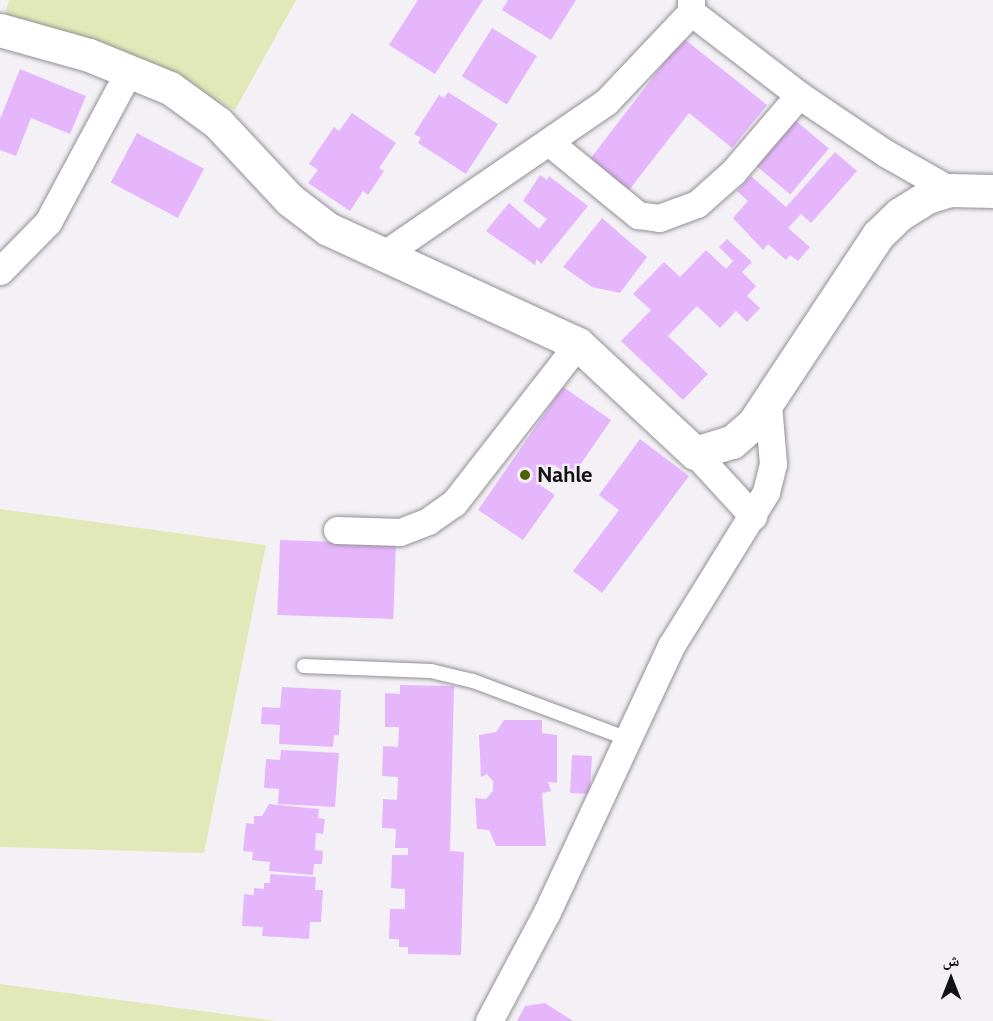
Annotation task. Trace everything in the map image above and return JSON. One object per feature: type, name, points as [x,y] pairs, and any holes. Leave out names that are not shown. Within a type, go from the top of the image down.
[{"type":"street","points":[[386,253],[550,143],[606,102],[691,6],[799,95],[885,153],[950,190]]},
{"type":"street","points":[[0,30],[129,71],[170,88],[203,111],[290,200],[328,229],[386,253],[578,344],[695,453],[753,516]]},
{"type":"street","points":[[0,271],[48,222],[129,71]]},
{"type":"street","points":[[550,143],[638,215],[660,218],[697,204],[733,172],[799,95]]},
{"type":"street","points":[[695,453],[732,442],[768,404],[878,235],[900,214],[927,197],[950,190],[993,191]]},
{"type":"street","points":[[337,531],[400,532],[428,521],[454,503],[578,344]]},
{"type":"street","points":[[489,1021],[546,914],[671,646],[766,492],[774,464],[768,404]]},
{"type":"lane","points":[[304,666],[431,671],[473,681],[628,739]]},
{"type":"green space","points":[[9,0],[296,0],[235,110],[162,74],[5,14]]},
{"type":"green space","points":[[0,509],[266,545],[204,853],[0,847]]},
{"type":"green space","points":[[0,984],[276,1021],[0,1021]]},
{"type":"building","points":[[418,0],[483,0],[435,74],[389,45]]},
{"type":"building","points":[[508,0],[576,0],[551,40],[502,10]]},
{"type":"building","points":[[492,28],[537,56],[507,104],[462,76]]},
{"type":"building","points":[[683,38],[767,105],[732,148],[689,113],[626,194],[587,163]]},
{"type":"building","points":[[20,69],[86,96],[70,134],[31,118],[16,156],[0,150],[0,119]]},
{"type":"building","points":[[448,92],[498,124],[466,174],[418,143],[421,138],[414,134],[439,95],[444,98]]},
{"type":"building","points":[[352,113],[396,143],[379,168],[384,171],[368,195],[363,191],[350,211],[308,183],[318,170],[309,164],[334,127],[339,131]]},
{"type":"building","points":[[789,115],[829,148],[790,194],[750,161]]},
{"type":"building","points":[[137,133],[204,169],[178,218],[111,182]]},
{"type":"building","points":[[835,152],[857,171],[811,223],[801,214],[788,228],[810,247],[798,261],[790,255],[786,260],[768,244],[763,250],[733,218],[748,201],[737,191],[751,176],[786,207]]},
{"type":"building","points":[[540,175],[547,180],[549,176],[588,206],[541,264],[537,259],[535,265],[486,231],[509,203],[539,229],[547,219],[523,201]]},
{"type":"building","points":[[602,218],[647,257],[620,293],[592,287],[563,267]]},
{"type":"building","points":[[727,239],[752,262],[742,272],[756,286],[747,296],[760,308],[747,322],[736,311],[720,328],[697,306],[668,336],[708,374],[683,400],[621,341],[651,310],[633,294],[664,262],[680,277],[706,250],[726,269],[733,261],[719,247]]},
{"type":"building","points":[[563,387],[611,420],[572,477],[554,465],[540,485],[555,495],[523,540],[478,510]]},
{"type":"building","points":[[640,439],[689,476],[602,593],[573,571],[619,510],[599,495]]},
{"type":"building","points":[[280,540],[396,544],[393,619],[277,615]]},
{"type":"building","points":[[400,685],[454,686],[450,851],[464,852],[461,955],[408,954],[408,947],[399,947],[399,939],[389,939],[390,909],[405,909],[405,889],[391,888],[392,855],[408,855],[408,848],[395,848],[396,829],[382,828],[383,799],[397,800],[398,777],[382,776],[383,746],[398,747],[399,727],[385,727],[385,693],[400,694]]},
{"type":"building","points":[[282,687],[341,690],[339,735],[334,735],[333,747],[279,744],[280,725],[261,724],[262,707],[280,708]]},
{"type":"building","points":[[504,720],[542,720],[542,733],[557,735],[557,783],[548,782],[551,791],[542,793],[546,846],[496,846],[489,830],[477,829],[475,798],[486,799],[493,791],[493,781],[487,774],[481,777],[479,735],[496,732]]},
{"type":"building","points":[[281,750],[339,753],[335,807],[278,804],[279,789],[264,788],[266,759],[280,760]]},
{"type":"building","points":[[572,755],[592,756],[590,794],[570,793]]},
{"type":"building","points":[[269,804],[319,809],[318,818],[325,819],[323,834],[316,833],[315,850],[323,851],[322,864],[314,864],[313,875],[269,871],[270,862],[252,860],[253,852],[243,851],[246,823],[254,824],[254,816],[262,816]]},
{"type":"building","points":[[270,874],[316,877],[315,890],[323,890],[321,922],[310,922],[309,939],[262,936],[263,927],[242,926],[244,894],[254,895],[254,888],[264,889],[264,883],[270,883]]},
{"type":"building","points":[[545,1003],[573,1021],[517,1021],[525,1006]]},
{"type":"place","name":"Nahle","points":[[525,475]]}]
